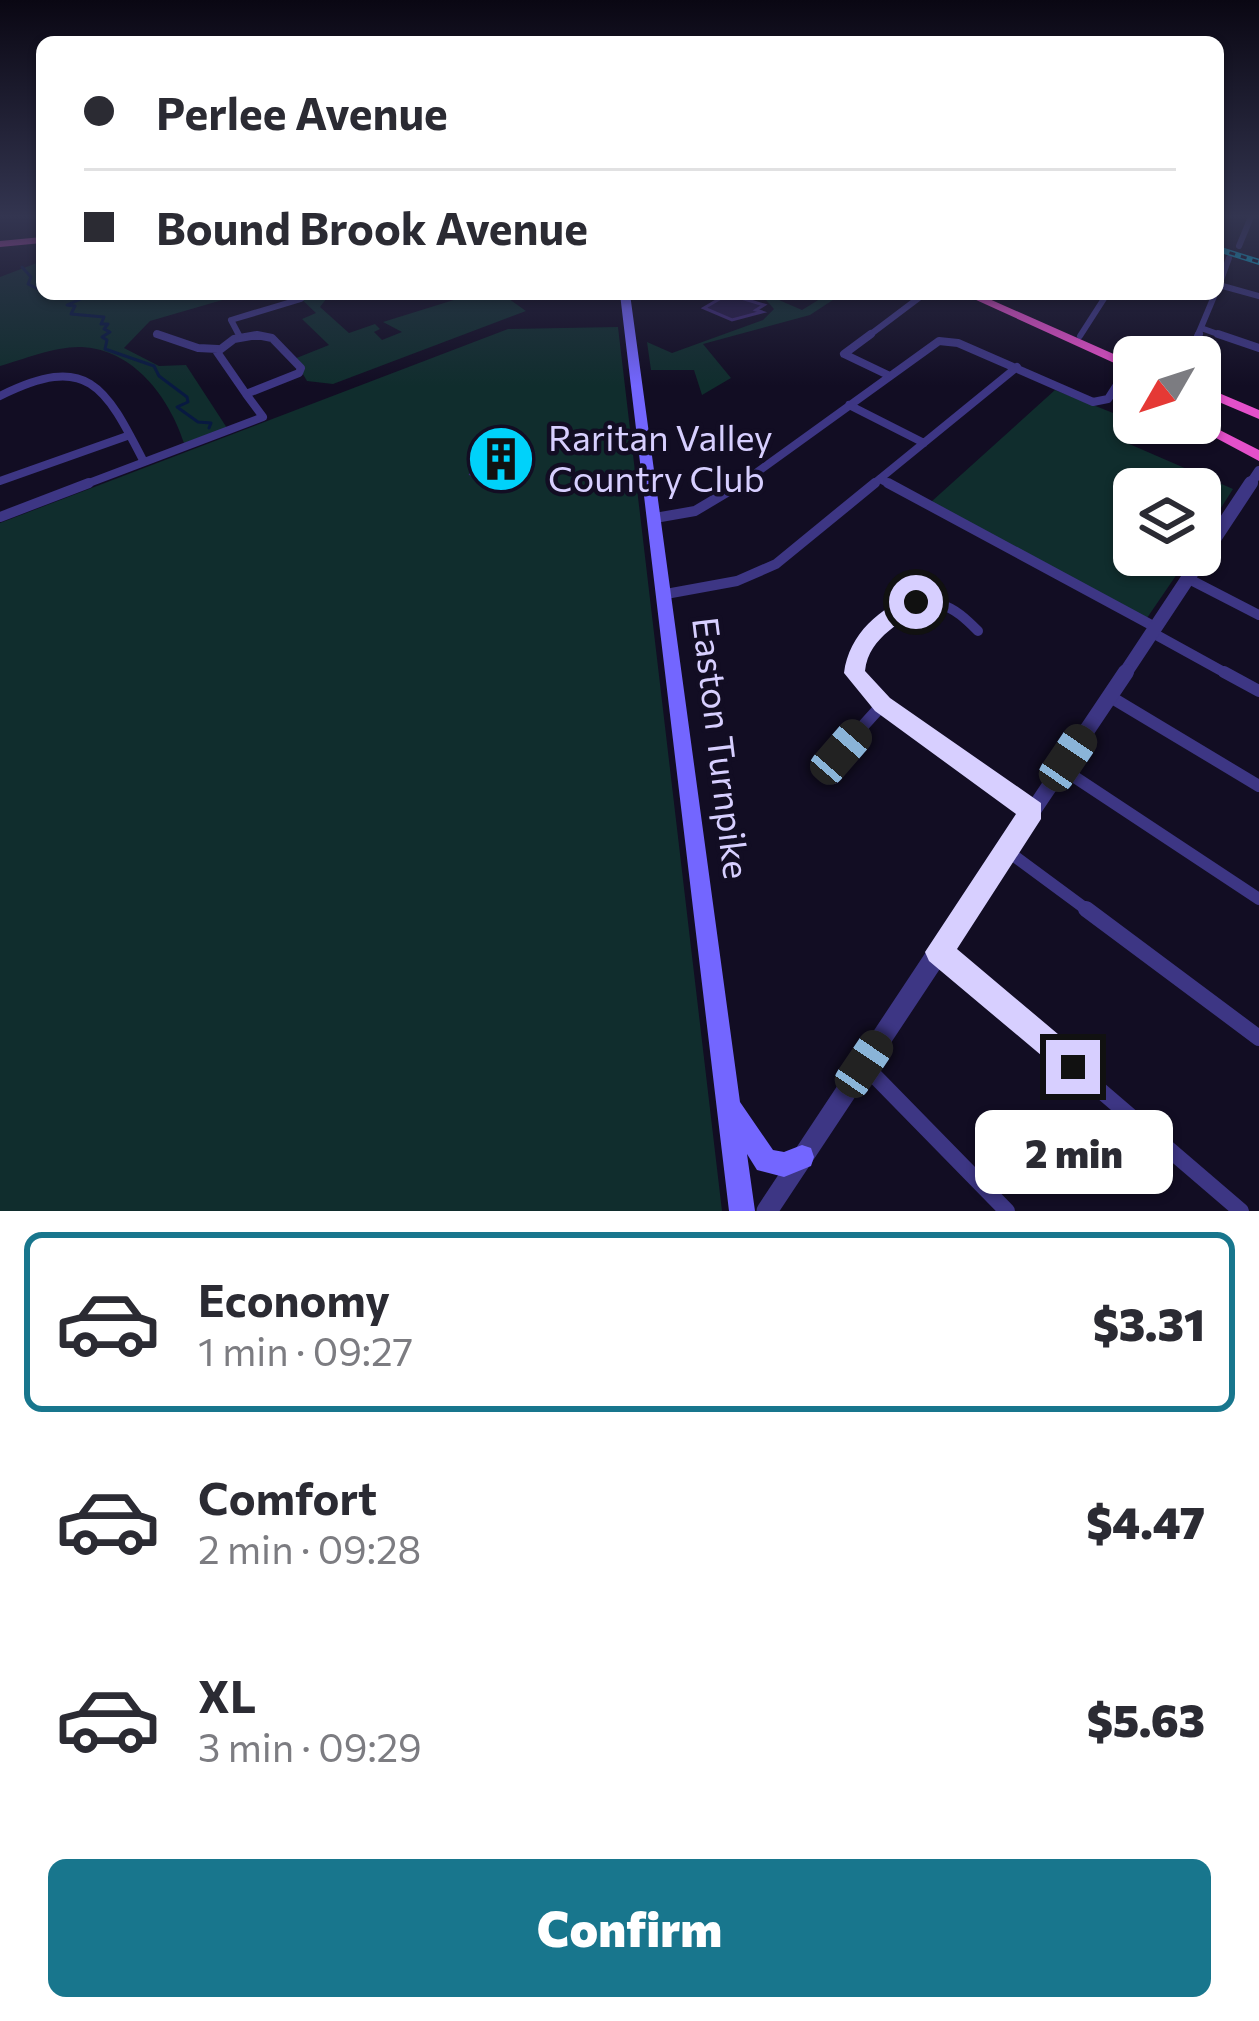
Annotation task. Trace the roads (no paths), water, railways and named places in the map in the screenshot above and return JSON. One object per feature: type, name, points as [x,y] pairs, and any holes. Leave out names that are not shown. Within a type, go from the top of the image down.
[{"type":"highway","points":[[982,300],[1113,359]]},
{"type":"highway","points":[[998,300],[1080,336],[1113,356]]},
{"type":"highway","points":[[1221,403],[1259,420]]},
{"type":"highway","points":[[1221,436],[1259,456]]},
{"type":"main road","name":"Easton Turnpike","points":[[627,300],[729,1103],[762,1210]]},
{"type":"main road","points":[[729,1103],[766,1161],[784,1165],[802,1157]]},
{"type":"street","points":[[1224,290],[1259,296]]},
{"type":"street","points":[[240,337],[231,320],[298,300]]},
{"type":"street","points":[[890,376],[844,354],[916,300]]},
{"type":"street","points":[[1080,336],[1101,300]]},
{"type":"street","points":[[1198,336],[1213,300]]},
{"type":"street","points":[[1202,328],[1259,348]]},
{"type":"street","points":[[157,334],[198,348],[218,349],[240,337],[272,338],[301,368],[294,376],[245,394]]},
{"type":"street","points":[[655,518],[710,505],[937,342],[954,342],[1096,403],[1113,393]]},
{"type":"street","points":[[0,517],[263,417],[218,356],[218,349]]},
{"type":"street","points":[[666,594],[737,581],[776,564],[1017,368]]},
{"type":"street","points":[[0,396],[38,379],[79,376],[100,387],[144,461]]},
{"type":"street","points":[[849,405],[924,443]]},
{"type":"street","points":[[0,481],[130,434]]},
{"type":"street","points":[[762,1210],[802,1157],[1259,471]]},
{"type":"street","points":[[880,479],[1259,691]]},
{"type":"street","points":[[1187,578],[1259,615]]},
{"type":"street","points":[[978,631],[957,614],[930,602],[916,602],[896,611],[865,642],[854,662],[860,683],[882,705],[1032,811]]},
{"type":"street","points":[[1109,696],[1259,786]]},
{"type":"street","points":[[834,778],[834,764],[841,752],[882,705]]},
{"type":"street","points":[[1061,768],[1259,899]]},
{"type":"street","points":[[1006,850],[1259,1038]]},
{"type":"street","points":[[939,952],[1240,1211]]},
{"type":"street","points":[[864,1064],[1007,1211]]},
{"type":"waterway","points":[[28,274],[28,284],[36,288]]},
{"type":"waterway","points":[[78,300],[67,305],[75,306],[71,314],[104,317],[101,324],[108,324],[104,329],[110,332],[102,337],[107,340],[105,349],[154,366],[159,376],[187,397],[188,402],[177,407],[198,422],[211,423],[209,428]]},
{"type":"place","name":"Raritan Valley Country Club","points":[[501,459]]}]
